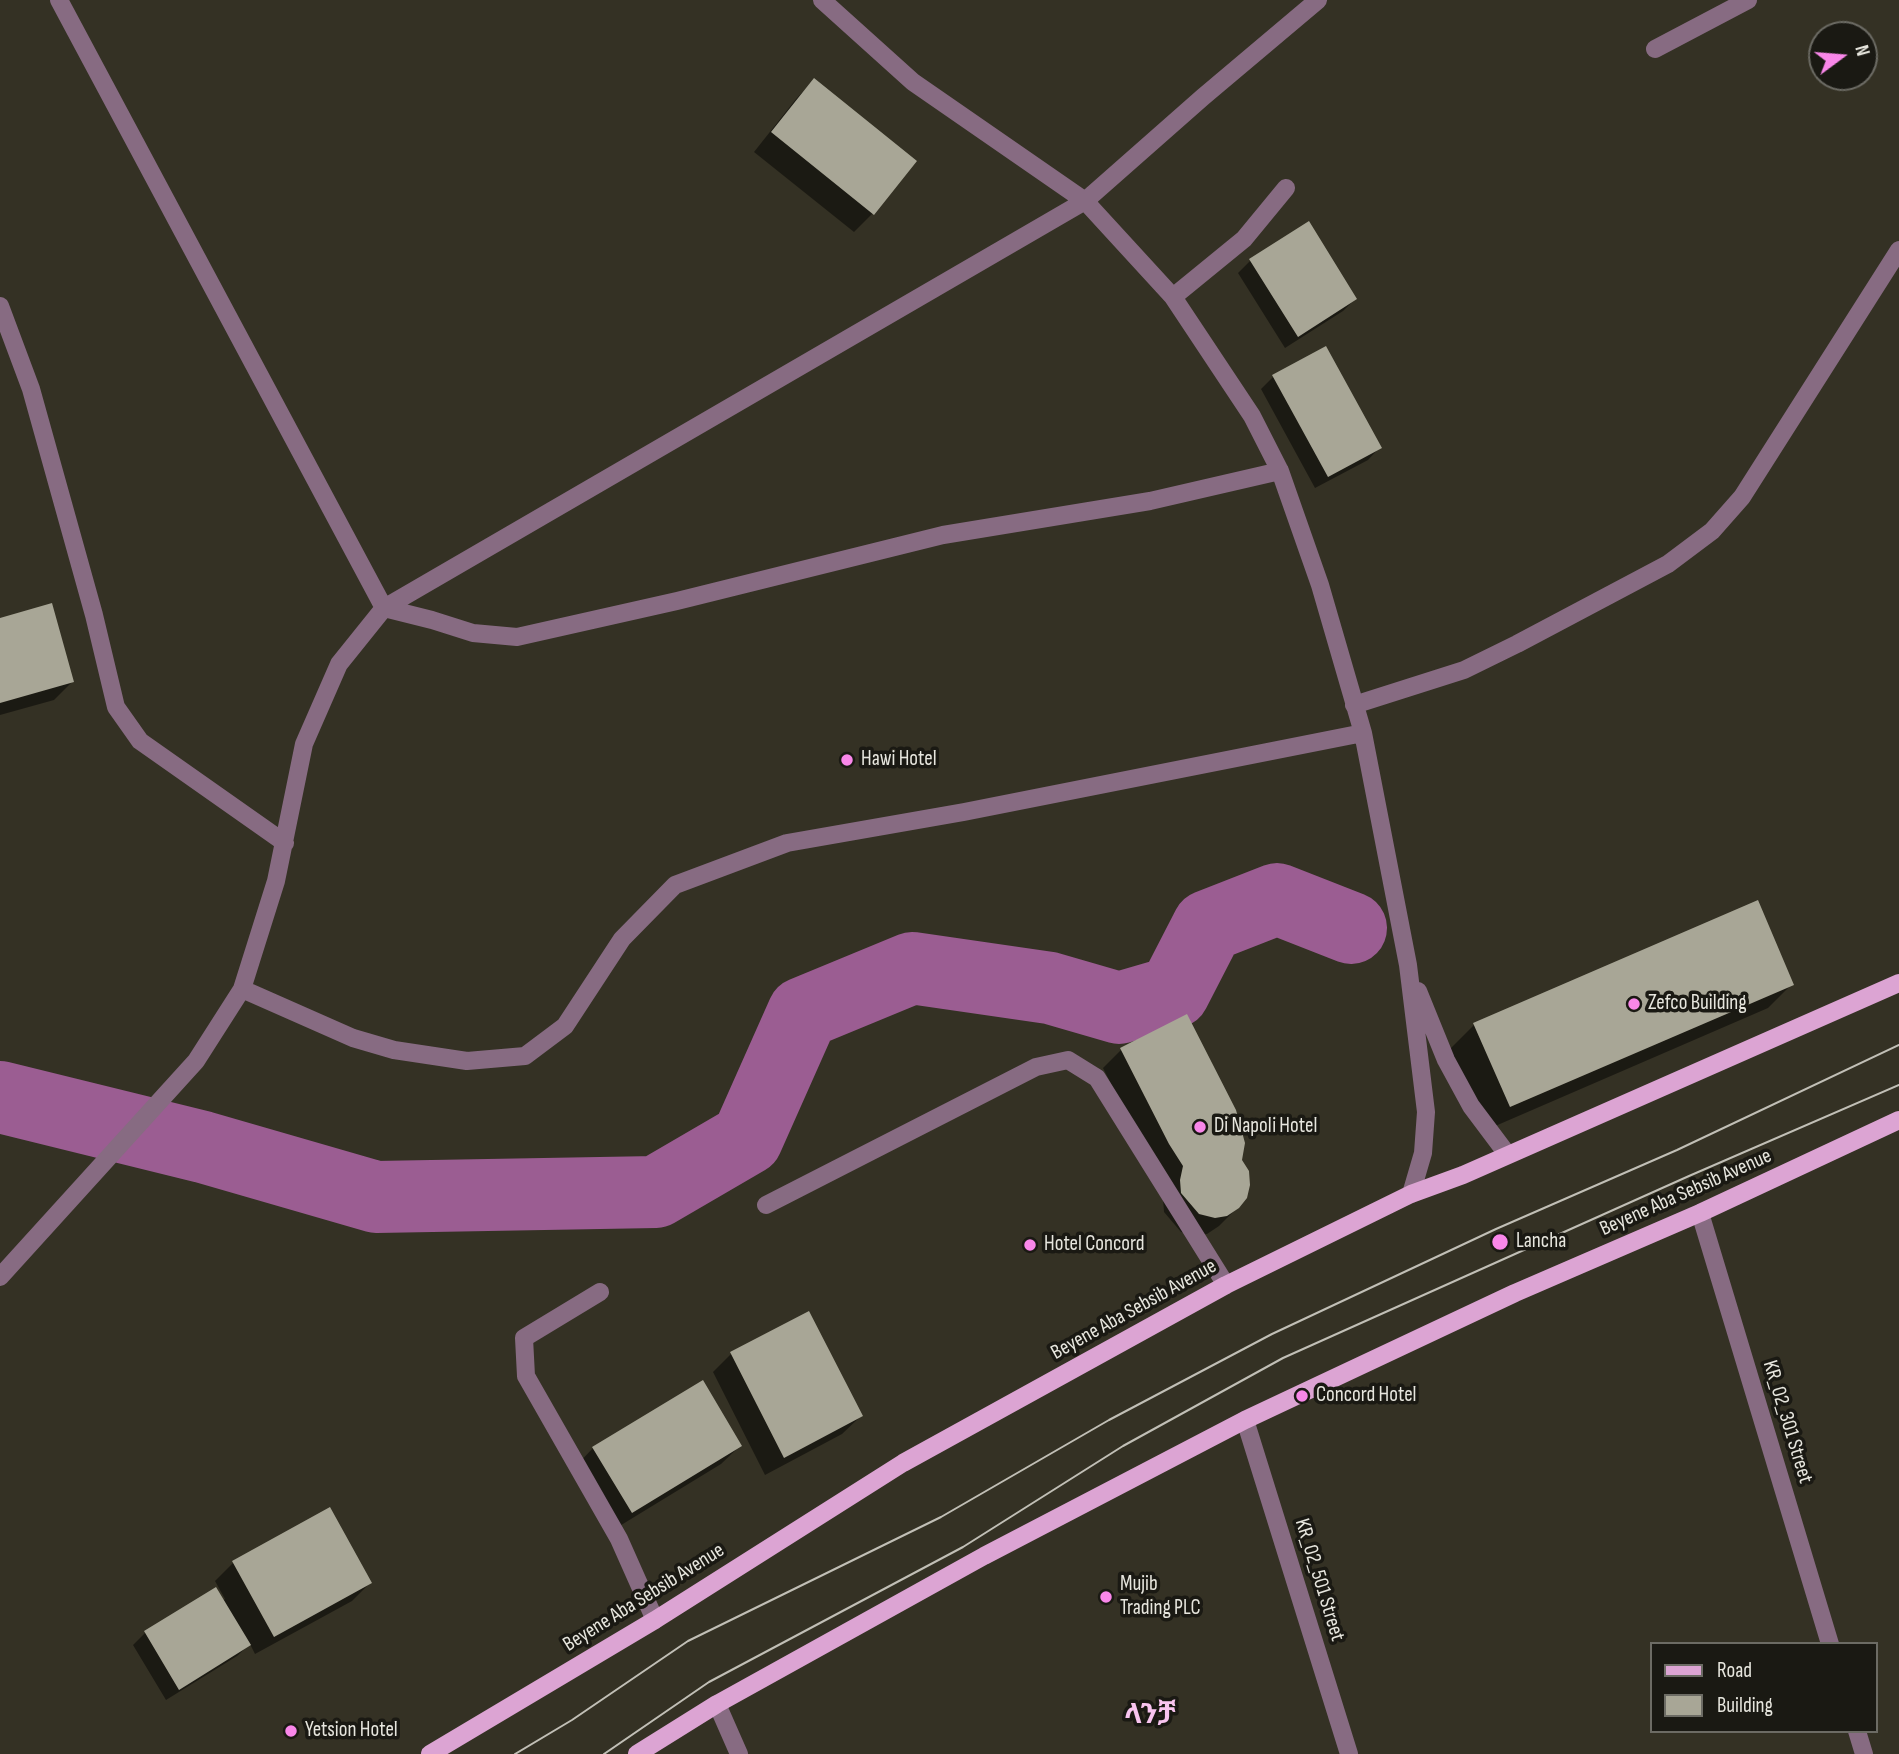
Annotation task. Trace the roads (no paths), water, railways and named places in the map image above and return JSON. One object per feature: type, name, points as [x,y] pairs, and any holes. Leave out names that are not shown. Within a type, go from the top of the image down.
[{"type":"main road","name":"Beyene Aba Sebsib Avenue","points":[[430,1754],[655,1620],[903,1463],[1226,1285],[1411,1194],[1463,1175],[1899,983]]},
{"type":"main road","name":"Beyene Aba Sebsib Avenue","points":[[637,1754],[717,1704],[984,1556],[1245,1420],[1515,1293],[1700,1213],[1899,1120]]},
{"type":"street","points":[[59,0],[384,608],[473,633],[517,637],[677,601],[943,535],[1150,500],[1280,471]]},
{"type":"street","points":[[822,0],[844,8],[913,82],[1085,201],[1173,298],[1252,416],[1280,471],[1320,585],[1363,733],[1408,965],[1426,1112],[1423,1153],[1411,1194]]},
{"type":"street","points":[[0,1277],[196,1061],[242,989],[276,881],[304,744],[339,664],[384,608],[1085,201],[1318,0]]},
{"type":"street","points":[[1656,49],[1748,0]]},
{"type":"street","points":[[1173,298],[1244,239],[1286,188]]},
{"type":"street","points":[[1354,705],[1464,670],[1517,645],[1668,564],[1712,531],[1742,497],[1899,250]]},
{"type":"street","points":[[0,306],[31,389],[94,615],[116,707],[141,741],[285,843]]},
{"type":"street","points":[[242,989],[352,1038],[394,1050],[467,1061],[525,1056],[565,1026],[622,939],[675,885],[787,843],[964,812],[1363,733]]},
{"type":"street","points":[[1408,965],[1446,1060],[1471,1106],[1507,1154]]},
{"type":"street","points":[[766,1205],[1036,1067],[1068,1060],[1097,1078],[1226,1285]]},
{"type":"street","name":"KR_02_301 Street","points":[[1700,1213],[1829,1642]]},
{"type":"street","points":[[600,1292],[524,1338],[526,1376],[620,1539],[655,1620]]},
{"type":"street","name":"KR_02_501 Street","points":[[1245,1420],[1349,1754]]},
{"type":"street","points":[[717,1704],[739,1754]]},
{"type":"street","points":[[1858,1733],[1864,1754]]},
{"type":"waterway","points":[[0,1097],[203,1147],[376,1197],[656,1192],[747,1139],[803,1013],[912,968],[1050,988],[1119,1008],[1174,992],[1208,926],[1277,899],[1351,928]]},
{"type":"tram line","points":[[515,1754],[572,1720],[688,1641],[941,1517],[1109,1420],[1272,1334],[1496,1229],[1677,1150],[1899,1045]]},
{"type":"tram line","points":[[604,1754],[709,1682],[963,1547],[1123,1446],[1283,1358],[1899,1085]]},
{"type":"place","name":"Hawi Hotel","points":[[847,760]]},
{"type":"place","name":"Zefco Building","points":[[1634,1004]]},
{"type":"place","name":"Di Napoli Hotel","points":[[1200,1127]]},
{"type":"place","name":"Lancha","points":[[1500,1242]]},
{"type":"place","name":"Hotel Concord","points":[[1030,1245]]},
{"type":"place","name":"Concord Hotel","points":[[1302,1396]]},
{"type":"place","name":"Mujib Trading PLC","points":[[1106,1597]]},
{"type":"place","name":"Yetsion Hotel","points":[[291,1731]]},
{"type":"district","name":"ላንቻ","points":[[1150,1716]]}]
